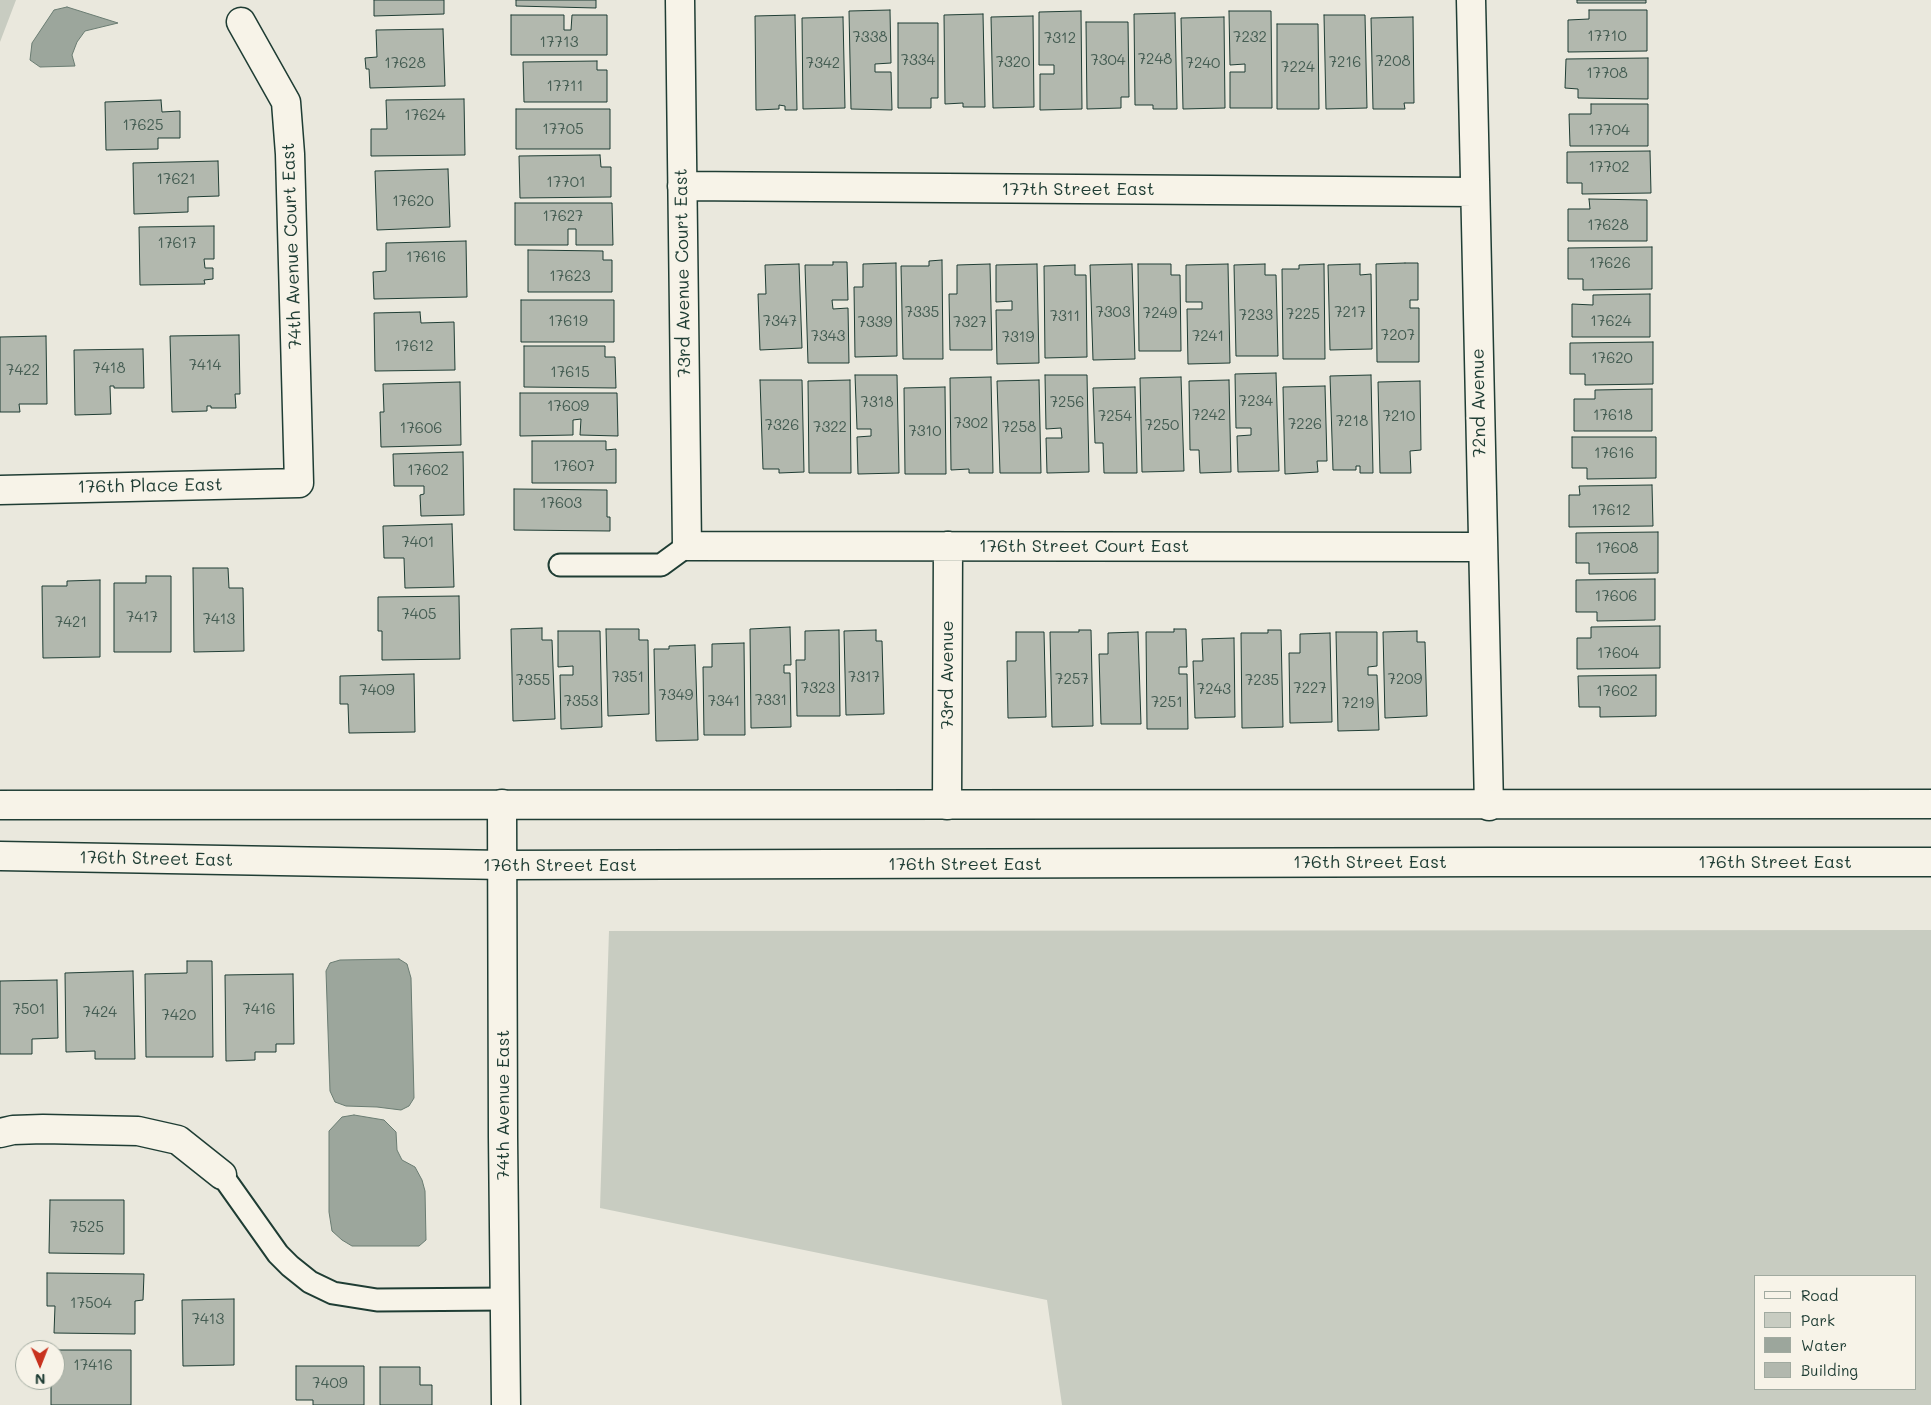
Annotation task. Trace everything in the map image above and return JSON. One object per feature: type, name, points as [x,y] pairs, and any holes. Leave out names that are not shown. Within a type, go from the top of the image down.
[{"type":"street","name":"73rd Avenue Court East","points":[[680,0],[687,546]]},
{"type":"street","name":"72nd Avenue","points":[[1471,0],[1489,806]]},
{"type":"street","name":"74th Avenue Court East","points":[[242,22],[286,102],[290,154],[299,483]]},
{"type":"street","name":"177th Street East","points":[[682,186],[1474,192]]},
{"type":"street","name":"176th Place East","points":[[0,490],[299,483]]},
{"type":"street","name":"176th Street Court East","points":[[687,546],[1482,546]]},
{"type":"street","name":"73rd Avenue","points":[[947,805],[948,546]]},
{"type":"street","name":"74th Avenue East","points":[[502,804],[506,1405]]},
{"type":"street","points":[[0,805],[1489,806],[1931,804]]},
{"type":"street","name":"176th Street East","points":[[0,856],[503,865],[1931,862]]},
{"type":"street","points":[[0,1133],[13,1130],[43,1129],[138,1131],[178,1140],[222,1175]]},
{"type":"lane","points":[[560,565],[661,565],[687,546]]},
{"type":"lane","points":[[222,1175],[278,1254],[310,1282],[333,1293],[377,1300],[505,1299]]},
{"type":"green space","points":[[0,0],[16,0],[0,42]]},
{"type":"green space","points":[[1931,930],[1931,1405],[1062,1405],[1047,1300],[600,1208],[609,931]]},
{"type":"water","points":[[67,7],[118,23],[85,31],[77,42],[72,55],[75,66],[40,67],[30,60],[32,43],[54,10]]},
{"type":"water","points":[[399,959],[407,964],[411,978],[414,1098],[409,1106],[401,1110],[346,1106],[335,1102],[330,1091],[326,971],[330,963],[340,960]]},
{"type":"water","points":[[354,1115],[384,1120],[396,1132],[397,1150],[402,1160],[415,1167],[422,1180],[425,1191],[426,1240],[419,1246],[352,1246],[332,1231],[329,1212],[329,1131],[342,1117]]},
{"type":"building","points":[[374,0],[444,0],[444,14],[374,16]]},
{"type":"building","points":[[516,0],[596,0],[596,8],[516,6]]},
{"type":"building","points":[[1577,0],[1646,0],[1646,3],[1577,3]]},
{"type":"building","points":[[890,10],[891,63],[875,64],[875,72],[891,72],[892,110],[851,109],[849,11]]},
{"type":"building","points":[[1589,10],[1647,10],[1647,51],[1568,52],[1568,20],[1589,19]]},
{"type":"building","points":[[1081,11],[1082,109],[1040,110],[1040,74],[1054,74],[1054,65],[1039,65],[1039,12]]},
{"type":"building","points":[[1229,11],[1271,11],[1272,108],[1230,108],[1230,72],[1245,72],[1245,64],[1230,65]]},
{"type":"building","points":[[1175,13],[1177,109],[1153,109],[1153,105],[1135,105],[1134,14]]},
{"type":"building","points":[[983,14],[985,107],[963,107],[963,103],[945,104],[944,15]]},
{"type":"building","points":[[511,15],[564,15],[564,30],[571,30],[572,15],[607,15],[607,55],[511,55]]},
{"type":"building","points":[[795,15],[797,110],[785,110],[785,106],[779,105],[779,109],[756,110],[755,16]]},
{"type":"building","points":[[1324,15],[1365,15],[1367,108],[1326,109]]},
{"type":"building","points":[[1033,16],[1034,107],[993,108],[991,17]]},
{"type":"building","points":[[843,17],[845,108],[803,109],[802,18]]},
{"type":"building","points":[[1224,17],[1225,108],[1183,109],[1181,18]]},
{"type":"building","points":[[1413,17],[1414,103],[1404,103],[1405,109],[1373,109],[1371,18]]},
{"type":"building","points":[[1086,22],[1128,22],[1129,97],[1121,97],[1121,108],[1087,109]]},
{"type":"building","points":[[898,23],[938,23],[938,98],[931,98],[931,108],[898,108]]},
{"type":"building","points":[[1277,24],[1318,24],[1319,109],[1277,109]]},
{"type":"building","points":[[443,29],[445,86],[370,88],[369,69],[366,69],[365,58],[377,57],[376,30]]},
{"type":"building","points":[[1648,58],[1648,99],[1578,98],[1578,89],[1565,88],[1566,59]]},
{"type":"building","points":[[597,61],[597,70],[607,70],[607,102],[524,102],[523,62]]},
{"type":"building","points":[[464,99],[465,155],[371,156],[371,129],[387,129],[386,100]]},
{"type":"building","points":[[161,100],[162,112],[180,111],[180,138],[158,138],[158,149],[106,150],[105,102]]},
{"type":"building","points":[[1591,104],[1648,104],[1648,146],[1570,146],[1569,114],[1591,114]]},
{"type":"building","points":[[516,109],[610,109],[610,149],[516,149]]},
{"type":"building","points":[[1650,151],[1651,193],[1582,194],[1582,183],[1567,183],[1567,152]]},
{"type":"building","points":[[600,155],[601,167],[611,167],[611,197],[520,198],[519,156]]},
{"type":"building","points":[[218,161],[219,196],[188,197],[188,212],[134,214],[133,163]]},
{"type":"building","points":[[448,169],[450,227],[377,230],[375,171]]},
{"type":"building","points":[[1589,199],[1647,200],[1647,241],[1568,241],[1568,209],[1590,209]]},
{"type":"building","points":[[515,203],[612,203],[613,245],[576,245],[576,229],[568,229],[568,245],[515,245]]},
{"type":"building","points":[[214,226],[214,259],[204,259],[205,268],[213,268],[213,279],[204,280],[205,284],[140,285],[139,227]]},
{"type":"building","points":[[466,241],[467,297],[374,299],[373,272],[386,271],[386,243]]},
{"type":"building","points":[[1652,247],[1652,289],[1583,290],[1583,279],[1568,279],[1568,248]]},
{"type":"building","points":[[528,250],[603,251],[603,260],[612,260],[612,292],[528,292]]},
{"type":"building","points":[[942,260],[943,359],[903,359],[901,266],[929,266],[929,261]]},
{"type":"building","points":[[833,262],[847,262],[848,300],[832,300],[833,309],[848,308],[849,363],[808,363],[805,265],[833,265]]},
{"type":"building","points":[[896,263],[897,356],[855,357],[854,287],[863,287],[863,264]]},
{"type":"building","points":[[1418,263],[1418,300],[1410,300],[1410,308],[1419,308],[1419,362],[1377,362],[1376,264]]},
{"type":"building","points":[[799,264],[802,348],[760,350],[758,294],[766,294],[765,265]]},
{"type":"building","points":[[990,264],[992,350],[950,350],[949,294],[957,294],[957,265]]},
{"type":"building","points":[[1037,264],[1039,363],[997,364],[996,310],[1012,310],[1012,301],[996,302],[996,265]]},
{"type":"building","points":[[1132,264],[1135,359],[1093,360],[1090,265]]},
{"type":"building","points":[[1138,264],[1171,264],[1171,275],[1180,275],[1181,351],[1139,351]]},
{"type":"building","points":[[1228,264],[1230,363],[1188,364],[1187,309],[1202,309],[1202,302],[1186,302],[1186,265]]},
{"type":"building","points":[[1265,264],[1265,275],[1276,275],[1278,356],[1236,356],[1234,265]]},
{"type":"building","points":[[1324,264],[1325,359],[1283,359],[1282,269],[1299,269],[1299,265]]},
{"type":"building","points":[[1360,264],[1360,275],[1371,274],[1372,349],[1330,350],[1328,265]]},
{"type":"building","points":[[1075,265],[1075,275],[1086,275],[1087,357],[1045,358],[1044,266]]},
{"type":"building","points":[[1650,294],[1650,337],[1572,337],[1572,304],[1593,305],[1593,295]]},
{"type":"building","points":[[521,300],[614,300],[614,342],[521,342]]},
{"type":"building","points":[[420,312],[421,323],[454,322],[455,370],[375,371],[374,313]]},
{"type":"building","points":[[239,335],[240,394],[235,394],[236,408],[211,408],[211,406],[207,406],[207,411],[172,412],[170,336]]},
{"type":"building","points":[[46,336],[47,404],[19,404],[20,412],[0,412],[0,337]]},
{"type":"building","points":[[1653,342],[1653,384],[1585,385],[1585,374],[1570,374],[1570,343]]},
{"type":"building","points":[[524,346],[605,346],[605,357],[615,357],[616,388],[524,387]]},
{"type":"building","points":[[143,349],[144,388],[114,388],[114,386],[110,386],[111,414],[75,415],[74,350]]},
{"type":"building","points":[[1276,373],[1279,471],[1238,472],[1237,436],[1251,435],[1251,428],[1236,428],[1235,374]]},
{"type":"building","points":[[855,375],[897,375],[899,473],[858,474],[857,437],[871,436],[871,429],[857,429]]},
{"type":"building","points":[[1045,375],[1087,375],[1089,472],[1047,473],[1046,438],[1062,438],[1061,428],[1046,429]]},
{"type":"building","points":[[1371,375],[1373,473],[1360,473],[1360,466],[1356,466],[1356,470],[1333,470],[1330,376]]},
{"type":"building","points":[[991,377],[993,473],[969,473],[969,469],[951,470],[950,378]]},
{"type":"building","points":[[1181,377],[1184,471],[1142,472],[1140,378]]},
{"type":"building","points":[[760,380],[802,380],[804,472],[779,473],[779,469],[763,469]]},
{"type":"building","points":[[850,380],[851,473],[809,473],[808,381]]},
{"type":"building","points":[[1039,380],[1041,473],[1000,473],[997,381]]},
{"type":"building","points":[[1229,380],[1231,472],[1200,473],[1199,450],[1190,450],[1189,381]]},
{"type":"building","points":[[1420,381],[1421,450],[1410,451],[1411,473],[1380,473],[1378,382]]},
{"type":"building","points":[[460,382],[461,445],[381,447],[380,412],[384,412],[383,384]]},
{"type":"building","points":[[1325,386],[1327,461],[1317,461],[1318,472],[1285,474],[1283,387]]},
{"type":"building","points":[[945,387],[946,474],[905,474],[904,388]]},
{"type":"building","points":[[1135,387],[1137,473],[1104,473],[1103,443],[1095,443],[1093,388]]},
{"type":"building","points":[[1652,389],[1652,431],[1574,431],[1574,399],[1595,399],[1595,390]]},
{"type":"building","points":[[520,393],[617,393],[618,436],[580,435],[581,419],[573,420],[573,435],[520,436]]},
{"type":"building","points":[[1572,437],[1656,437],[1656,478],[1587,479],[1587,468],[1572,468]]},
{"type":"building","points":[[532,441],[606,441],[606,450],[616,449],[616,483],[532,483]]},
{"type":"building","points":[[463,452],[464,515],[421,516],[420,495],[424,494],[424,486],[394,486],[393,454]]},
{"type":"building","points":[[1652,485],[1653,526],[1569,527],[1569,495],[1580,495],[1579,486]]},
{"type":"building","points":[[514,489],[607,490],[607,517],[610,517],[610,531],[514,530]]},
{"type":"building","points":[[452,524],[454,587],[405,588],[404,558],[384,558],[383,526]]},
{"type":"building","points":[[1658,532],[1658,573],[1589,574],[1589,563],[1576,563],[1576,533]]},
{"type":"building","points":[[193,568],[228,568],[229,588],[243,588],[244,651],[194,652]]},
{"type":"building","points":[[146,576],[171,576],[171,652],[114,652],[114,583],[146,583]]},
{"type":"building","points":[[1655,579],[1655,620],[1597,621],[1597,612],[1576,612],[1576,580]]},
{"type":"building","points":[[100,580],[100,657],[43,658],[42,586],[67,586],[67,581]]},
{"type":"building","points":[[459,596],[460,659],[382,660],[382,631],[378,631],[378,597]]},
{"type":"building","points":[[1660,626],[1660,668],[1577,669],[1577,638],[1591,638],[1591,627]]},
{"type":"building","points":[[790,627],[791,665],[784,665],[784,673],[790,673],[791,727],[751,728],[750,629]]},
{"type":"building","points":[[542,628],[542,640],[552,640],[555,719],[513,721],[511,629]]},
{"type":"building","points":[[606,629],[639,629],[639,640],[648,640],[649,714],[608,716]]},
{"type":"building","points":[[1174,629],[1186,629],[1187,667],[1179,667],[1179,674],[1187,674],[1188,729],[1147,729],[1146,632],[1174,632]]},
{"type":"building","points":[[839,630],[840,716],[797,716],[796,660],[805,660],[805,631]]},
{"type":"building","points":[[876,630],[876,641],[882,641],[884,714],[846,715],[844,631]]},
{"type":"building","points":[[1079,630],[1091,630],[1093,726],[1052,727],[1050,632],[1079,632]]},
{"type":"building","points":[[1268,630],[1281,630],[1283,727],[1242,728],[1241,633],[1268,633]]},
{"type":"building","points":[[558,631],[600,631],[602,727],[561,729],[560,675],[573,675],[573,666],[558,667]]},
{"type":"building","points":[[1417,631],[1417,642],[1425,642],[1427,716],[1385,718],[1383,632]]},
{"type":"building","points":[[1016,632],[1044,632],[1046,717],[1008,718],[1007,661],[1016,661]]},
{"type":"building","points":[[1138,632],[1141,724],[1101,724],[1099,654],[1108,654],[1108,633]]},
{"type":"building","points":[[1336,632],[1377,632],[1377,666],[1368,667],[1368,675],[1377,675],[1379,730],[1338,731]]},
{"type":"building","points":[[1330,633],[1332,722],[1290,723],[1289,653],[1300,653],[1300,634]]},
{"type":"building","points":[[1234,638],[1235,717],[1195,718],[1193,661],[1203,661],[1202,639]]},
{"type":"building","points":[[744,643],[745,735],[704,735],[703,667],[712,667],[712,644]]},
{"type":"building","points":[[695,645],[698,740],[656,741],[654,649],[669,649],[669,646]]},
{"type":"building","points":[[414,674],[415,732],[349,733],[348,704],[340,704],[340,676]]},
{"type":"building","points":[[1656,675],[1656,716],[1600,717],[1600,707],[1579,707],[1578,676]]},
{"type":"building","points":[[187,961],[212,961],[213,1057],[146,1057],[145,974],[187,973]]},
{"type":"building","points":[[133,971],[135,1059],[95,1059],[95,1051],[66,1052],[65,973]]},
{"type":"building","points":[[293,974],[294,1044],[276,1044],[276,1052],[255,1052],[255,1060],[226,1061],[225,975]]},
{"type":"building","points":[[57,980],[58,1038],[32,1039],[32,1054],[0,1054],[0,981]]},
{"type":"building","points":[[50,1200],[124,1200],[124,1254],[49,1253]]},
{"type":"building","points":[[47,1273],[144,1274],[143,1300],[135,1301],[135,1334],[54,1333],[55,1306],[47,1306]]},
{"type":"building","points":[[234,1299],[234,1365],[183,1366],[182,1300]]},
{"type":"building","points":[[65,1350],[131,1350],[131,1405],[51,1405],[51,1390],[65,1390]]},
{"type":"building","points":[[296,1366],[364,1366],[364,1405],[313,1405],[313,1400],[296,1400]]},
{"type":"building","points":[[380,1367],[420,1367],[420,1385],[432,1385],[432,1405],[380,1405]]}]
